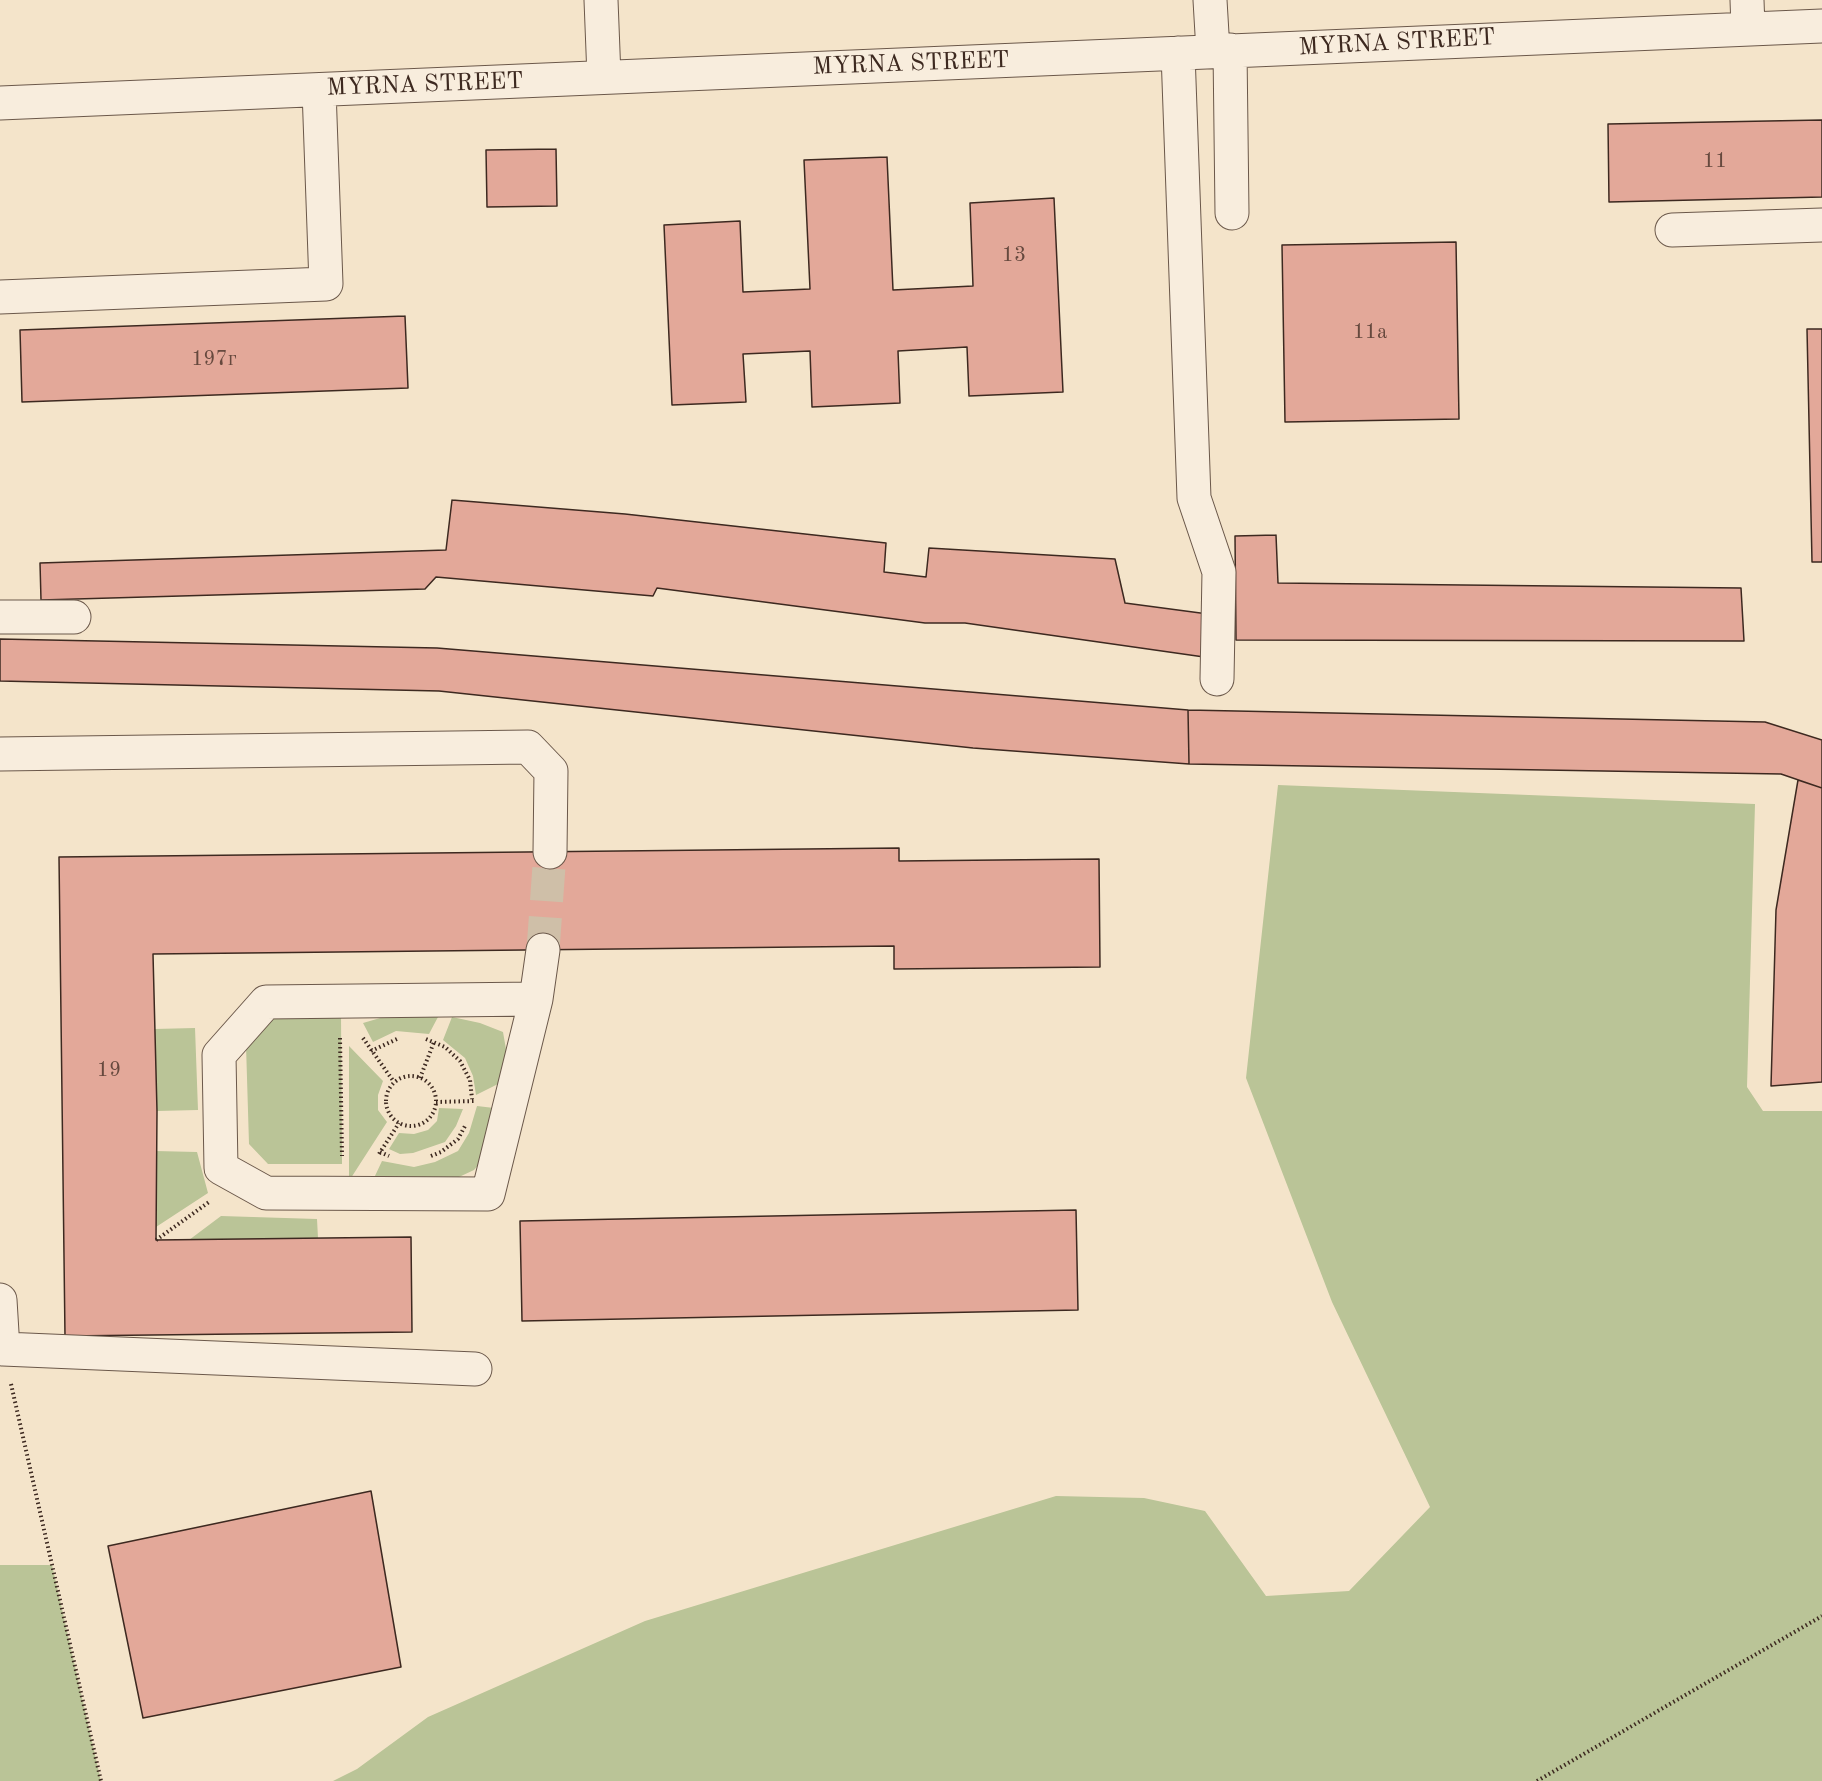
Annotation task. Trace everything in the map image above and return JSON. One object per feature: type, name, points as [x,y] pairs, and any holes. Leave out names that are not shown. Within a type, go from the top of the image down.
[{"type":"street","points":[[602,0],[604,77]]},
{"type":"street","points":[[1210,0],[1221,51],[1232,213]]},
{"type":"street","name":"MYRNA STREET","points":[[0,103],[1221,51],[1748,14],[1822,26]]},
{"type":"street","points":[[1178,52],[1194,498],[1219,572],[1217,680]]},
{"type":"street","points":[[0,297],[326,284],[319,90]]},
{"type":"street","points":[[1672,230],[1822,225]]},
{"type":"street","points":[[0,617],[74,617]]},
{"type":"street","points":[[0,754],[528,747],[551,771],[550,852]]},
{"type":"street","points":[[536,999],[266,1002],[219,1055],[221,1168],[266,1193],[488,1194],[536,999],[543,950]]},
{"type":"street","points":[[0,1300],[3,1349],[475,1369]]},
{"type":"path","points":[[340,1001],[371,1051],[394,1082]]},
{"type":"path","points":[[340,1001],[343,1193]]},
{"type":"path","points":[[371,1051],[388,1041],[400,1038]]},
{"type":"path","points":[[417,1038],[445,1047],[460,1061],[470,1080],[472,1101],[470,1111]]},
{"type":"path","points":[[409,1076],[417,1076],[431,1085],[436,1102],[430,1118],[415,1126],[407,1126],[392,1119],[387,1112],[385,1096],[394,1082],[409,1076]]},
{"type":"path","points":[[421,1160],[441,1152],[458,1139],[468,1121]]},
{"type":"path","points":[[380,1152],[400,1160]]},
{"type":"path","points":[[156,1240],[242,1179]]},
{"type":"path","points":[[3,1349],[101,1781]]},
{"type":"path","points":[[1538,1781],[1822,1616]]},
{"type":"green space","points":[[1278,785],[1755,804],[1747,1087],[1763,1111],[1822,1111],[1822,1781],[333,1781],[357,1769],[428,1717],[645,1621],[1056,1496],[1144,1498],[1205,1511],[1266,1596],[1349,1591],[1430,1507],[1332,1302],[1246,1078]]},
{"type":"green space","points":[[341,1013],[342,1164],[268,1164],[249,1144],[246,1045],[275,1014]]},
{"type":"green space","points":[[394,1014],[438,1017],[429,1034],[396,1031],[373,1042],[363,1023]]},
{"type":"green space","points":[[452,1017],[480,1023],[503,1032],[507,1055],[500,1083],[476,1095],[473,1076],[465,1058],[443,1040]]},
{"type":"green space","points":[[195,1028],[198,1110],[157,1111],[154,1029]]},
{"type":"green space","points":[[349,1046],[383,1081],[378,1095],[378,1110],[387,1122],[349,1181]]},
{"type":"green space","points":[[477,1106],[494,1108],[481,1162],[474,1170],[459,1177],[374,1178],[382,1161],[414,1167],[435,1162],[458,1151],[469,1133]]},
{"type":"green space","points":[[439,1108],[463,1109],[456,1126],[445,1142],[413,1153],[400,1154],[389,1149],[399,1133],[414,1134],[428,1130],[437,1121]]},
{"type":"green space","points":[[155,1151],[197,1152],[208,1193],[156,1227]]},
{"type":"green space","points":[[221,1216],[317,1219],[318,1238],[189,1240]]},
{"type":"green space","points":[[0,1565],[52,1565],[101,1781],[0,1781]]},
{"type":"building","points":[[1822,120],[1822,197],[1609,202],[1608,124]]},
{"type":"building","points":[[556,149],[557,206],[487,207],[486,150]]},
{"type":"building","points":[[887,157],[893,290],[973,286],[970,203],[1054,198],[1063,392],[969,396],[967,347],[898,351],[900,403],[812,407],[810,351],[743,354],[746,402],[672,405],[664,225],[740,221],[743,292],[810,289],[804,160]]},
{"type":"building","points":[[1456,242],[1459,419],[1285,422],[1282,245]]},
{"type":"building","points":[[405,316],[408,388],[22,402],[20,330]]},
{"type":"building","points":[[1807,329],[1822,329],[1822,562],[1812,562]]},
{"type":"building","points":[[452,500],[625,514],[886,543],[884,572],[926,577],[929,548],[1115,559],[1125,603],[1208,614],[1204,657],[965,623],[925,623],[657,588],[653,596],[436,577],[425,589],[41,600],[40,563],[446,550]]},
{"type":"building","points":[[1276,535],[1278,583],[1741,588],[1744,641],[1236,640],[1235,536]]},
{"type":"building","points":[[0,639],[437,648],[1188,710],[1189,764],[973,748],[439,691],[0,681]]},
{"type":"building","points":[[1188,710],[1765,722],[1822,740],[1822,788],[1781,774],[1189,764]]},
{"type":"building","points":[[1798,780],[1822,788],[1822,1082],[1771,1086],[1776,910]]},
{"type":"building","points":[[899,848],[899,861],[1099,859],[1100,967],[894,969],[894,946],[153,954],[157,1111],[156,1240],[411,1237],[412,1332],[65,1336],[59,857]]},
{"type":"building","points":[[1076,1210],[1078,1310],[522,1321],[520,1221]]},
{"type":"building","points":[[371,1491],[401,1667],[143,1718],[108,1546]]},
{"type":"tunnel","points":[[543,950],[550,852]]}]
